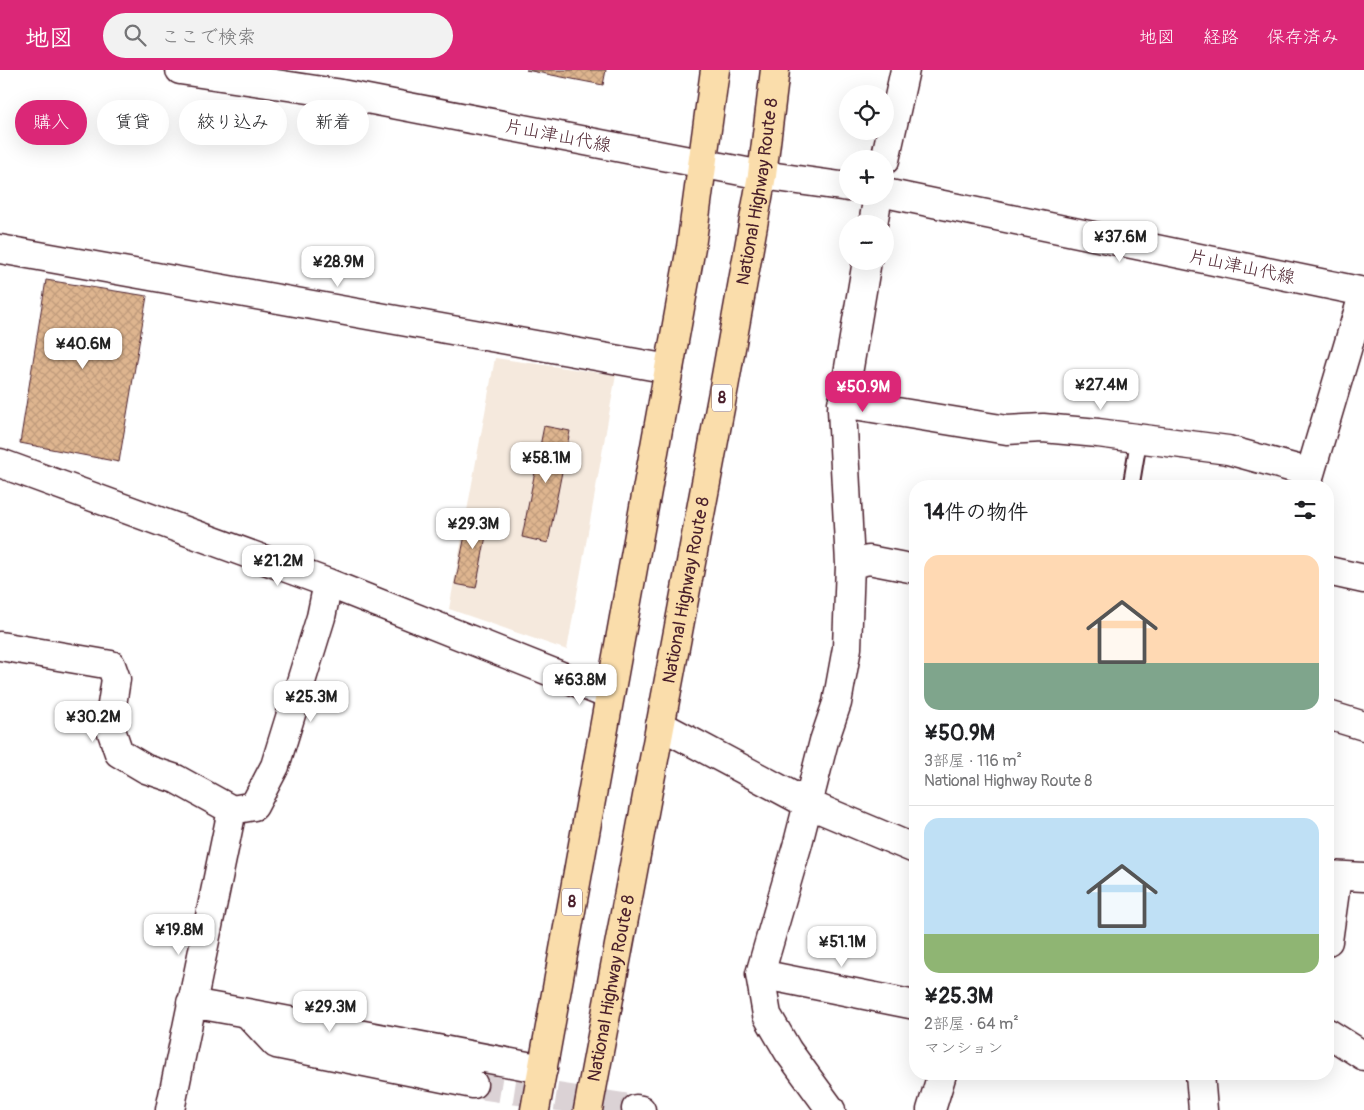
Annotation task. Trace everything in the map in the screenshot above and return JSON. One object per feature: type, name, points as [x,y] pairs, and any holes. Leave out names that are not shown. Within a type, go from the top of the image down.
[{"type":"highway","name":"8","points":[[535,1110],[691,247],[715,70]]},
{"type":"highway","name":"National Highway Route 8","points":[[588,1110],[762,175],[776,70]]},
{"type":"street","name":"片山津山代線","points":[[180,70],[336,93],[762,175],[839,187]]},
{"type":"street","points":[[887,150],[904,70]]},
{"type":"street","name":"片山津山代線","points":[[894,195],[1364,292]]},
{"type":"street","points":[[0,248],[669,369]]},
{"type":"street","points":[[831,1110],[788,1051],[767,1015],[760,974],[840,685],[847,648],[850,564],[842,403],[865,270]]},
{"type":"street","points":[[1309,480],[1364,292]]},
{"type":"street","points":[[842,403],[1007,430],[1043,428],[1228,450],[1297,469],[1308,480]]},
{"type":"street","points":[[0,464],[328,583],[609,695]]},
{"type":"street","points":[[850,564],[869,560],[909,568]]},
{"type":"street","points":[[1334,572],[1364,579]]},
{"type":"street","points":[[0,646],[111,665],[116,679],[109,724],[119,753],[146,769],[176,779],[232,810],[254,806],[275,766],[321,617],[328,583]]},
{"type":"street","points":[[1334,717],[1364,726]]},
{"type":"street","points":[[660,725],[808,804],[909,846]]},
{"type":"street","points":[[170,1110],[232,810]]},
{"type":"street","points":[[1334,876],[1364,877]]},
{"type":"street","points":[[760,974],[909,1004]]},
{"type":"street","points":[[191,1003],[543,1069]]},
{"type":"street","points":[[247,1013],[276,1044],[473,1084]]},
{"type":"street","points":[[1334,1037],[1364,1056]]},
{"type":"street","points":[[931,1110],[940,1080]]},
{"type":"street","points":[[1200,1080],[1203,1110]]},
{"type":"lane","points":[[1132,480],[1139,438]]},
{"type":"shaded area","points":[[495,358],[616,375],[567,650],[449,609]]},
{"type":"building","points":[[526,70],[606,70],[603,85]]},
{"type":"building","points":[[46,280],[147,296],[119,462],[20,443]]},
{"type":"building","points":[[544,426],[570,431],[548,543],[522,537]]},
{"type":"building","points":[[470,511],[490,515],[476,588],[455,584]]},
{"type":"tunnel","points":[[473,1084],[636,1109]]}]
